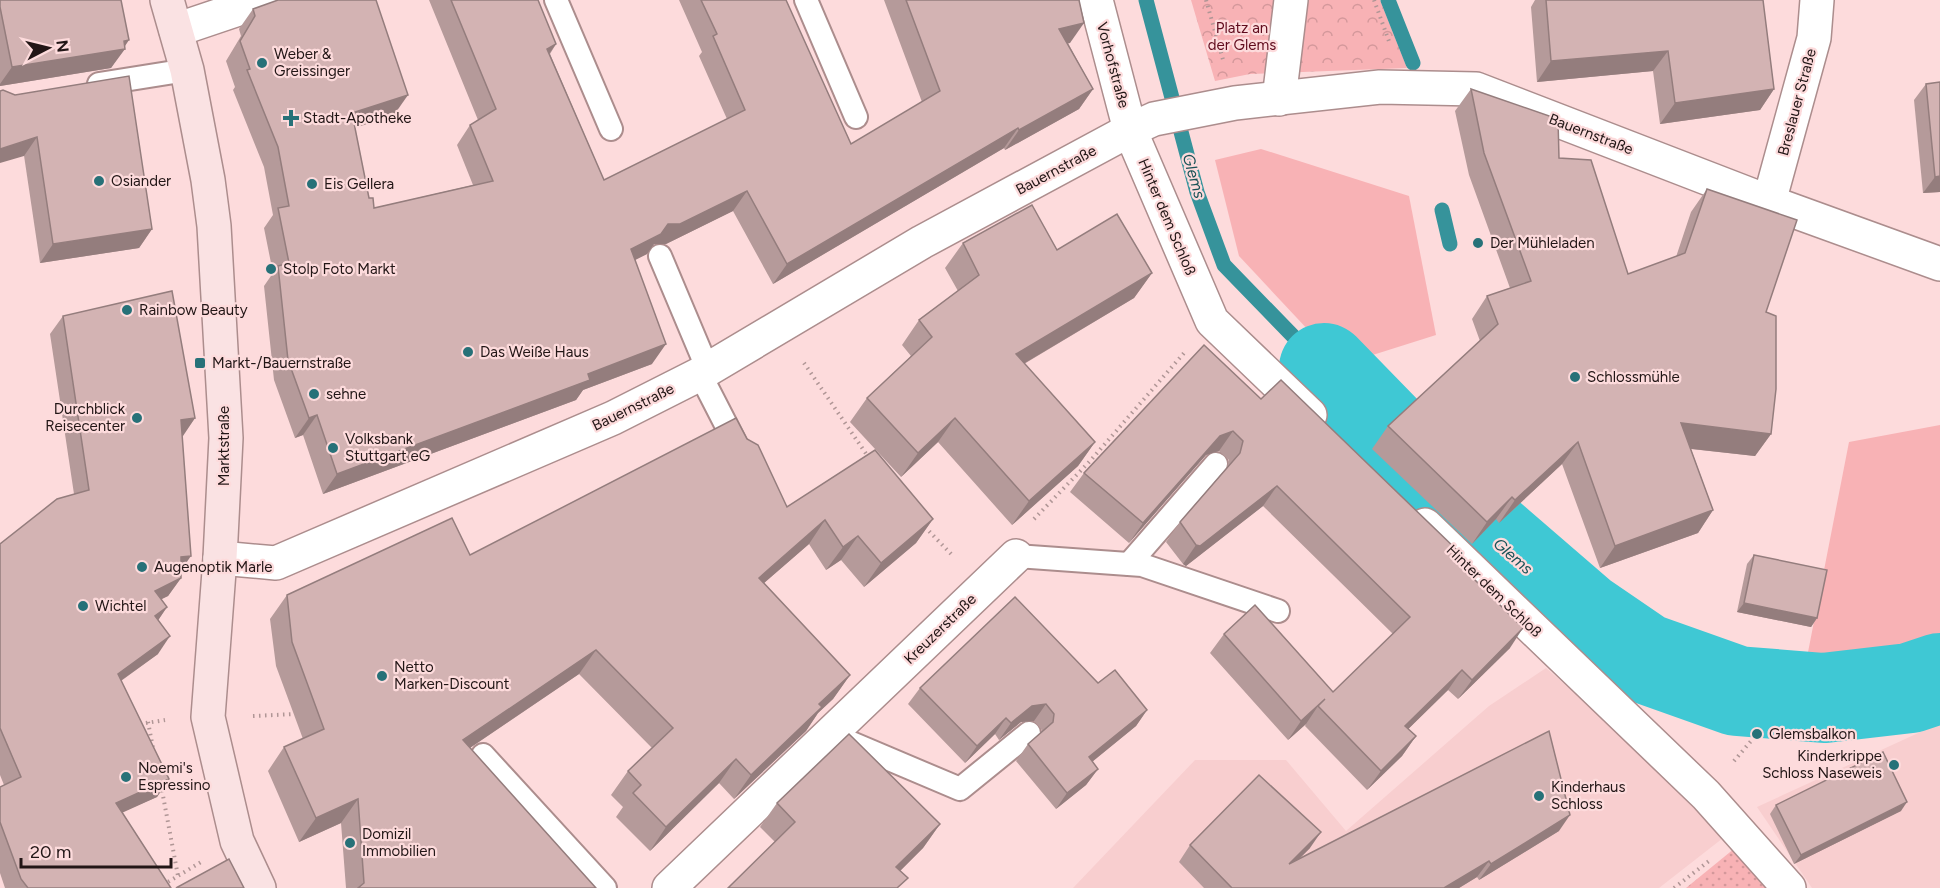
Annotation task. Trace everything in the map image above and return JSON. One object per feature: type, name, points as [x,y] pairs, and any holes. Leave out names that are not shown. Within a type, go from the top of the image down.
[{"type":"street","points":[[171,15],[265,0]]},
{"type":"street","name":"Vorhofstraße","points":[[1096,0],[1142,124]]},
{"type":"street","points":[[1280,99],[1291,0]]},
{"type":"street","name":"Breslauer Straße","points":[[1769,202],[1814,38],[1817,0]]},
{"type":"street","name":"Marktstraße","points":[[171,15],[186,70],[208,180],[214,226],[226,438],[208,717],[237,841],[259,888]]},
{"type":"street","name":"Bauernstraße","points":[[220,558],[276,563],[613,418],[704,372],[922,242],[1142,124],[1224,104],[1380,87],[1476,89],[1769,202],[1940,264]]},
{"type":"street","name":"Hinter dem Schloß","points":[[1142,124],[1212,321],[1331,435]]},
{"type":"street","name":"Hinter dem Schloß","points":[[1400,501],[1706,795],[1790,888]]},
{"type":"street","name":"Kreuzerstraße","points":[[669,888],[1016,556]]},
{"type":"lane","points":[[556,0],[611,129]]},
{"type":"lane","points":[[806,0],[856,117]]},
{"type":"lane","points":[[82,87],[186,70]]},
{"type":"lane","points":[[660,256],[704,372],[742,456]]},
{"type":"lane","points":[[1130,564],[1216,464]]},
{"type":"lane","points":[[1016,556],[1142,565],[1278,611]]},
{"type":"lane","points":[[830,734],[960,789],[1029,733]]},
{"type":"lane","points":[[483,755],[604,888]]},
{"type":"path","points":[[1206,0],[1224,104]]},
{"type":"path","points":[[1016,556],[1033,520],[1091,460],[1212,321]]},
{"type":"path","points":[[779,328],[871,460]]},
{"type":"path","points":[[921,522],[982,588]]},
{"type":"path","points":[[137,724],[171,718]]},
{"type":"path","points":[[148,722],[155,755]]},
{"type":"path","points":[[159,777],[178,876]]},
{"type":"shaded area","name":"Kinderhaus Schloss","points":[[1546,668],[1732,831],[1659,888],[1073,888],[1195,760],[1286,760],[1346,831],[1489,706]]},
{"type":"shaded area","name":"Kinderkrippe Schloss Naseweis","points":[[1940,723],[1940,888],[1812,888],[1757,807]]},
{"type":"green space","name":"Platz an der Glems","points":[[1191,0],[1380,0],[1407,68],[1250,74],[1215,81]]},
{"type":"green space","points":[[1261,149],[1409,196],[1436,335],[1341,365],[1239,256],[1215,160]]},
{"type":"green space","points":[[1940,425],[1940,704],[1883,716],[1878,689],[1802,683],[1849,442]]},
{"type":"green space","points":[[1735,848],[1770,888],[1686,888]]},
{"type":"building","points":[[0,0],[121,0],[129,40],[124,41],[125,49],[12,67]]},
{"type":"building","points":[[278,0],[376,0],[408,95],[352,113],[369,198],[373,198],[374,208],[493,181],[470,125],[496,109],[451,0],[538,0],[556,44],[547,49],[604,180],[745,110],[713,36],[717,34],[701,0],[786,0],[851,144],[940,91],[906,0],[1079,0],[1084,23],[1059,29],[1093,89],[1019,130],[1018,128],[787,264],[747,191],[680,224],[668,224],[661,234],[631,249],[666,344],[588,374],[590,380],[337,474],[317,415],[309,418],[288,360],[278,266],[289,263],[278,208],[289,206],[278,147],[247,70],[250,69],[240,41],[255,16],[253,9]]},
{"type":"building","points":[[1546,0],[1763,0],[1774,89],[1675,103],[1668,51],[1551,61]]},
{"type":"building","points":[[129,76],[152,229],[53,244],[37,137],[0,149],[0,91],[15,95]]},
{"type":"building","points":[[1940,82],[1940,176],[1935,177],[1926,84]]},
{"type":"building","points":[[1471,89],[1558,119],[1559,158],[1591,160],[1628,274],[1685,253],[1707,189],[1797,220],[1766,312],[1776,316],[1776,389],[1771,434],[1681,423],[1713,510],[1615,546],[1578,442],[1515,500],[1512,497],[1487,522],[1388,426],[1498,324],[1487,296],[1531,281],[1484,153]]},
{"type":"building","points":[[1032,205],[1057,250],[1117,214],[1152,273],[1016,354],[1095,442],[1029,501],[955,418],[918,453],[867,398],[932,337],[919,320],[979,275],[963,243]]},
{"type":"building","points":[[172,291],[195,418],[181,420],[191,556],[181,557],[181,578],[155,591],[167,607],[155,616],[170,636],[118,674],[169,779],[116,803],[171,888],[28,888],[21,879],[0,822],[0,787],[21,777],[0,728],[0,544],[57,499],[89,490],[63,316]]},
{"type":"building","points":[[1204,345],[1261,399],[1281,380],[1459,552],[1453,558],[1523,628],[1472,680],[1462,670],[1405,726],[1416,736],[1381,771],[1318,706],[1325,699],[1301,721],[1224,634],[1255,605],[1333,692],[1410,617],[1277,486],[1200,546],[1196,545],[1180,522],[1240,453],[1243,441],[1233,431],[1220,436],[1143,523],[1084,473]]},
{"type":"building","points":[[736,418],[747,439],[758,445],[787,507],[875,450],[933,519],[881,563],[858,536],[843,547],[825,520],[759,578],[850,675],[819,704],[822,707],[751,775],[736,759],[666,827],[633,793],[641,785],[628,771],[673,728],[596,650],[463,740],[596,888],[358,888],[364,883],[358,799],[316,818],[284,747],[324,729],[292,642],[287,595],[452,518],[470,555]]},
{"type":"building","points":[[1754,555],[1827,570],[1817,618],[1744,603]]},
{"type":"building","points":[[1015,597],[1098,683],[1115,670],[1147,710],[1089,757],[1098,769],[1067,793],[1028,744],[1053,722],[1054,714],[1046,704],[1032,706],[1011,723],[1006,718],[977,746],[920,688]]},
{"type":"building","points":[[1549,731],[1570,815],[1491,864],[1489,861],[1444,888],[1232,888],[1190,845],[1259,775],[1321,832],[1289,864]]},
{"type":"building","points":[[849,734],[940,824],[896,867],[908,878],[897,888],[728,888],[795,822],[777,803]]},
{"type":"building","points":[[1883,752],[1907,802],[1801,855],[1776,805]]},
{"type":"building","points":[[229,859],[244,888],[176,888]]},
{"type":"waterway","name":"Glems","points":[[1146,0],[1197,192],[1224,265],[1324,368],[1336,342]]},
{"type":"waterway","points":[[1388,0],[1413,63]]},
{"type":"waterway","points":[[1442,210],[1450,244]]},
{"type":"waterway","name":"Glems","points":[[1324,368],[1475,523],[1584,617],[1644,658],[1737,691],[1824,698],[1910,688],[1940,678]]},
{"type":"place","name":"Weber & Greissinger","points":[[262,63]]},
{"type":"place","name":"Stadt-Apotheke","points":[[291,118]]},
{"type":"place","name":"Osiander","points":[[99,181]]},
{"type":"place","name":"Eis Gellera","points":[[312,184]]},
{"type":"place","name":"Der Mühleladen","points":[[1478,243]]},
{"type":"place","name":"Stolp Foto Markt","points":[[271,269]]},
{"type":"place","name":"Rainbow Beauty","points":[[127,310]]},
{"type":"place","name":"Das Weiße Haus","points":[[468,352]]},
{"type":"place","name":"Markt-/Bauernstraße","points":[[200,363]]},
{"type":"place","name":"Schlossmühle","points":[[1575,377]]},
{"type":"place","name":"sehne","points":[[314,394]]},
{"type":"place","name":"Durchblick Reisecenter","points":[[137,418]]},
{"type":"place","name":"Volksbank Stuttgart eG","points":[[333,448]]},
{"type":"place","name":"Augenoptik Marle","points":[[142,567]]},
{"type":"place","name":"Wichtel","points":[[83,606]]},
{"type":"place","name":"Netto Marken-Discount","points":[[382,676]]},
{"type":"place","name":"Glemsbalkon","points":[[1757,734]]},
{"type":"place","name":"Kinderkrippe Schloss Naseweis","points":[[1894,765]]},
{"type":"place","name":"Noemi's Espressino","points":[[126,777]]},
{"type":"place","name":"Kinderhaus Schloss","points":[[1539,796]]},
{"type":"place","name":"Domizil Immobilien","points":[[350,843]]}]
